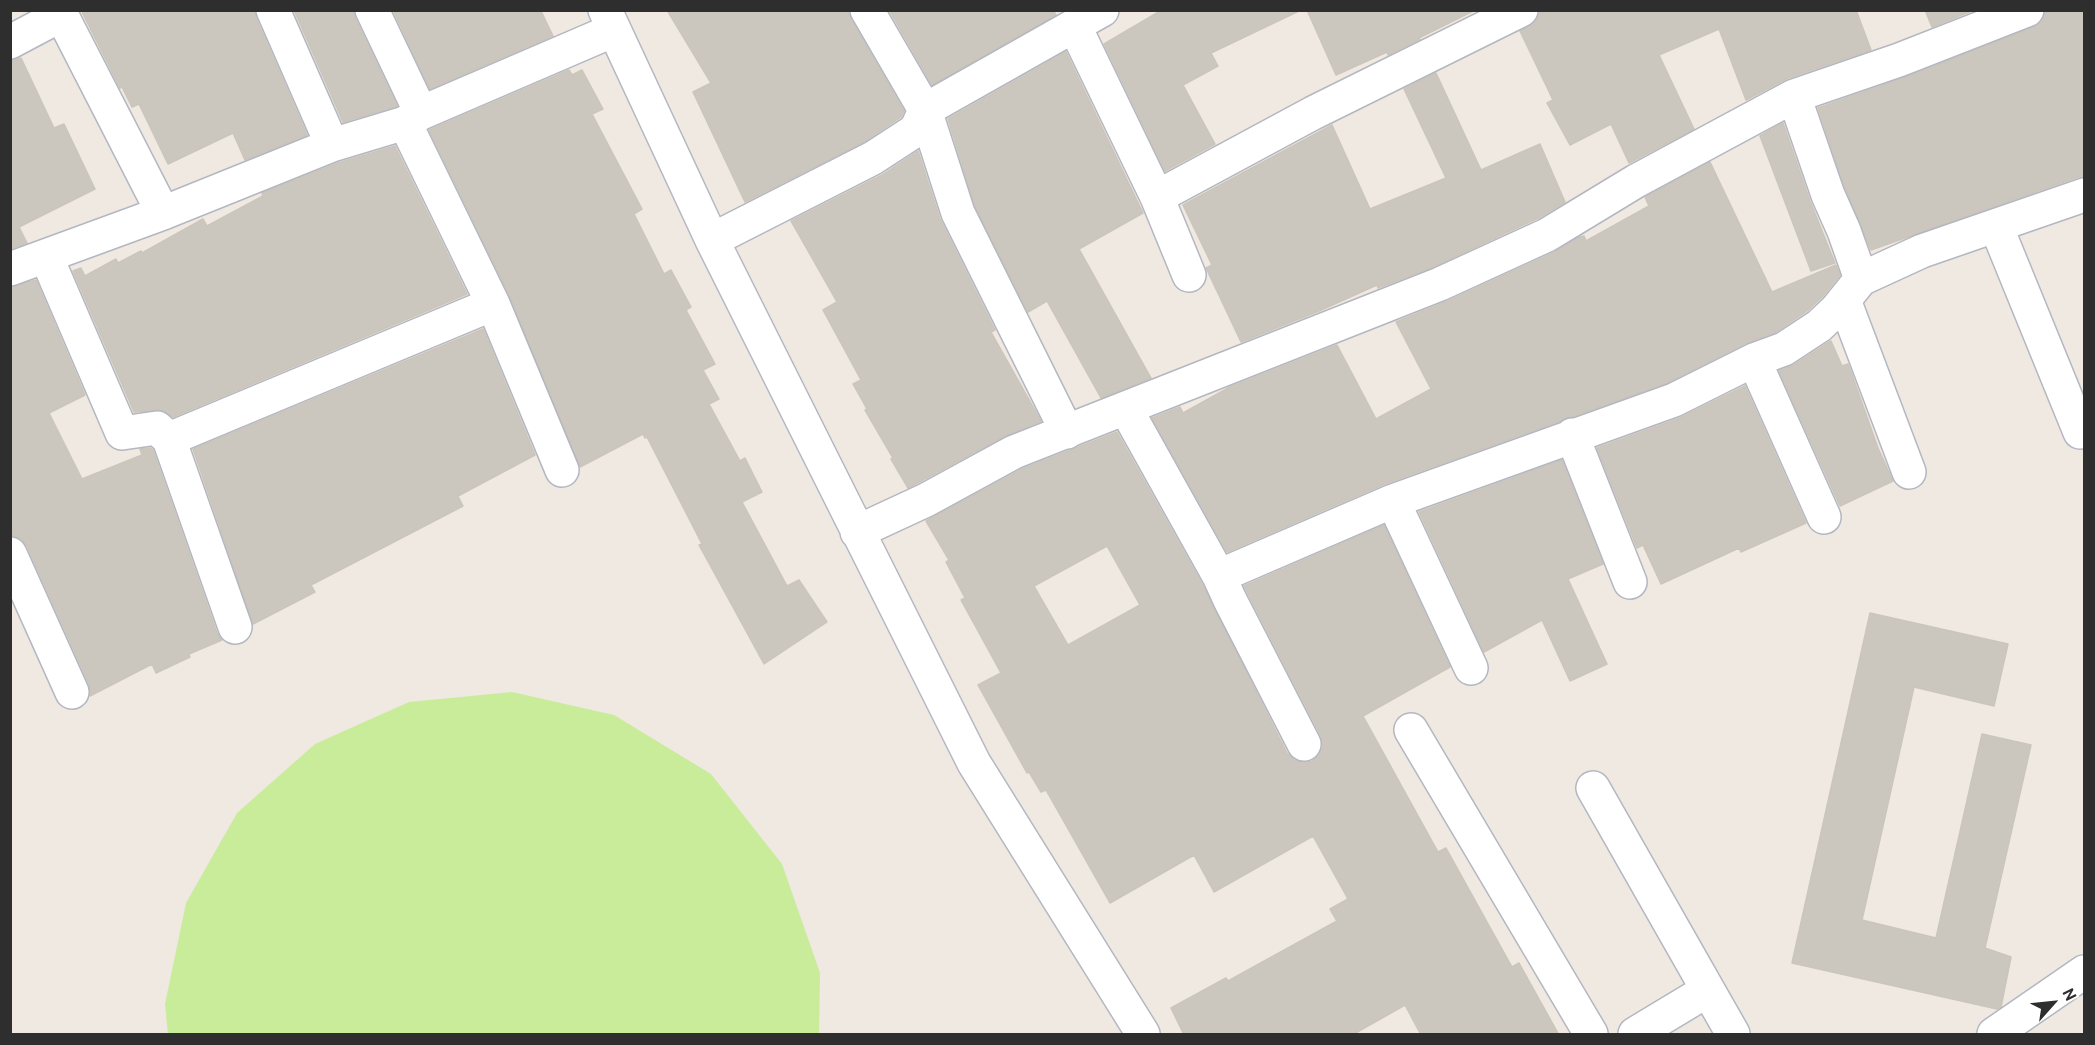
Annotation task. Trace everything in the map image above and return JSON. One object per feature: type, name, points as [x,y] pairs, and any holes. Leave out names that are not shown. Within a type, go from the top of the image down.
[{"type":"street","points":[[273,10],[332,145]]},
{"type":"street","points":[[372,10],[413,118],[562,470]]},
{"type":"street","points":[[867,10],[926,110],[958,213],[1067,432]]},
{"type":"street","points":[[1157,197],[1313,113],[1521,10]]},
{"type":"street","points":[[857,532],[926,500],[1014,452],[1440,284],[1526,245],[1547,235],[1636,181],[1794,96],[1899,60],[2027,10]]},
{"type":"street","points":[[10,42],[60,13],[163,213]]},
{"type":"street","points":[[712,240],[873,158],[916,130],[926,110],[1088,19],[1189,275]]},
{"type":"street","points":[[10,269],[163,213],[332,145],[413,118],[609,20],[712,240],[974,763],[1143,1035]]},
{"type":"street","points":[[1794,96],[1828,195],[1844,231],[1852,290],[1909,472]]},
{"type":"street","points":[[1219,576],[1393,501],[1674,400],[1754,360],[1784,349],[1819,326],[1852,290],[1922,251],[2085,195]]},
{"type":"street","points":[[1996,226],[2080,432]]},
{"type":"street","points":[[46,256],[123,433],[157,428],[169,439],[235,627]]},
{"type":"street","points":[[169,439],[493,304]]},
{"type":"street","points":[[1754,360],[1824,517]]},
{"type":"street","points":[[1126,409],[1219,576],[1304,744]]},
{"type":"street","points":[[1572,435],[1630,582]]},
{"type":"street","points":[[1393,501],[1472,668]]},
{"type":"street","points":[[10,554],[72,692]]},
{"type":"street","points":[[1411,730],[1591,1035]]},
{"type":"street","points":[[1593,788],[1734,1035]]},
{"type":"street","points":[[1994,1035],[2085,972]]},
{"type":"street","points":[[1635,1035],[1708,990]]},
{"type":"green space","points":[[512,692],[614,715],[711,774],[782,864],[820,973],[819,1034],[168,1034],[165,1004],[186,903],[237,813],[315,744],[409,702]]},
{"type":"building","points":[[81,10],[255,10],[256,18],[307,135],[245,160],[233,133],[168,164],[139,104],[132,107],[122,87],[120,88]]},
{"type":"building","points":[[294,10],[354,10],[355,18],[397,106],[343,122]]},
{"type":"building","points":[[393,10],[541,11],[553,36],[430,89]]},
{"type":"building","points":[[667,10],[848,10],[904,111],[901,117],[864,142],[745,202],[693,92],[711,83]]},
{"type":"building","points":[[889,10],[1053,10],[1056,15],[932,85]]},
{"type":"building","points":[[1162,10],[1301,10],[1211,53],[1218,66],[1183,85],[1215,144],[1165,171],[1104,44]]},
{"type":"building","points":[[1307,10],[1475,10],[1388,55],[1387,52],[1336,75]]},
{"type":"building","points":[[1540,10],[1856,10],[1871,50],[1788,78],[1746,100],[1719,29],[1659,55],[1694,129],[1629,163],[1611,124],[1570,145],[1547,103],[1553,100],[1520,31],[1536,21]]},
{"type":"building","points":[[1925,10],[1974,10],[1932,27]]},
{"type":"building","points":[[2045,10],[2085,10],[2085,177],[2078,177],[1871,250],[1845,188],[1818,108],[1906,77],[2034,27],[2042,21]]},
{"type":"building","points":[[1066,52],[1143,213],[1079,249],[1151,378],[1101,398],[1047,301],[1028,312],[975,206],[948,119]]},
{"type":"building","points":[[21,58],[54,128],[64,124],[95,189],[19,227],[27,243],[10,249],[10,61]]},
{"type":"building","points":[[569,70],[572,75],[582,70],[603,109],[592,114],[642,209],[634,214],[664,274],[671,270],[691,307],[686,310],[715,364],[703,370],[719,399],[709,404],[740,461],[745,458],[762,492],[742,502],[787,586],[799,580],[827,622],[764,664],[699,545],[702,544],[647,437],[645,438],[643,434],[580,467],[510,297],[429,130]]},
{"type":"building","points":[[1436,73],[1481,170],[1540,144],[1565,202],[1538,218],[1433,267],[1378,288],[1377,285],[1241,342],[1206,268],[1212,265],[1183,205],[1332,125],[1370,209],[1446,178],[1404,89]]},
{"type":"building","points":[[1783,123],[1810,201],[1835,263],[1811,271],[1760,136]]},
{"type":"building","points":[[395,146],[467,294],[173,417],[162,410],[134,412],[73,271],[81,268],[85,276],[116,259],[118,263],[141,251],[142,253],[203,219],[207,226],[263,196],[262,193],[338,163]]},
{"type":"building","points":[[918,151],[940,219],[995,330],[991,332],[1041,421],[1005,436],[908,488],[865,410],[867,409],[853,384],[861,380],[823,310],[837,302],[791,221],[882,175]]},
{"type":"building","points":[[1710,162],[1772,292],[1836,265],[1840,275],[1807,311],[1776,332],[1746,343],[1667,383],[1387,483],[1227,552],[1152,418],[1180,407],[1183,413],[1230,387],[1337,345],[1376,419],[1431,389],[1396,322],[1555,252],[1579,237],[1584,236],[1586,241],[1649,206],[1645,197]]},
{"type":"building","points":[[36,280],[85,395],[49,413],[82,479],[142,455],[140,449],[151,448],[153,450],[217,633],[222,640],[189,654],[190,657],[156,673],[152,664],[90,696],[89,684],[27,546],[10,532],[10,287]]},
{"type":"building","points":[[483,329],[535,455],[458,496],[463,506],[311,585],[315,592],[253,624],[193,449]]},
{"type":"building","points":[[1831,341],[1842,366],[1848,364],[1878,448],[1893,481],[1840,506],[1779,371],[1794,365]]},
{"type":"building","points":[[1745,386],[1806,523],[1741,552],[1739,548],[1661,584],[1643,545],[1637,548],[1597,448],[1680,418]]},
{"type":"building","points":[[1117,432],[1202,584],[1287,753],[1294,760],[1303,763],[1312,761],[1319,755],[1323,746],[1321,736],[1244,586],[1384,525],[1450,667],[1363,716],[1438,852],[1446,848],[1512,967],[1519,963],[1559,1035],[1421,1035],[1405,1005],[1352,1035],[1184,1035],[1171,1008],[1226,978],[1228,981],[1337,921],[1330,909],[1348,899],[1313,836],[1214,892],[1194,855],[1110,903],[1046,790],[1041,792],[1029,772],[1027,773],[978,685],[1001,673],[961,600],[965,598],[946,562],[949,560],[926,521],[1022,469]],"holes":[[[1107,546],[1140,605],[1068,645],[1034,586]]]},
{"type":"building","points":[[1562,460],[1603,564],[1568,579],[1607,664],[1570,681],[1542,620],[1484,652],[1419,512]]},
{"type":"building","points":[[1870,613],[2008,644],[1994,706],[1914,687],[1862,920],[1936,938],[1982,734],[2031,745],[1985,948],[2011,957],[2001,1007],[1997,1009],[1792,963]]}]
